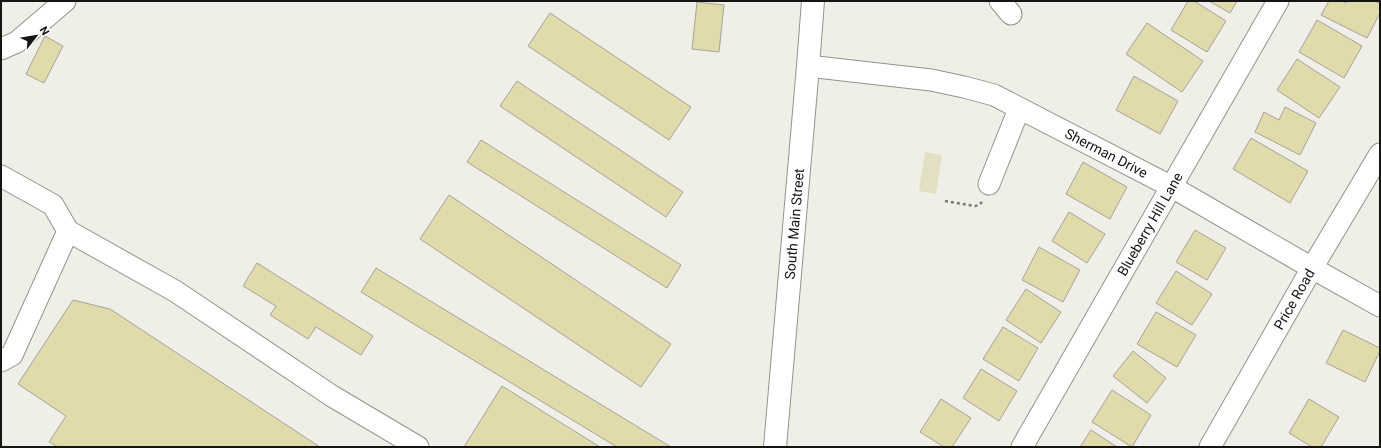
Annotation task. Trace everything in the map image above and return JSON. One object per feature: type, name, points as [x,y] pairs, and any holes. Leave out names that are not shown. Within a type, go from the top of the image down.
[{"type":"main road","name":"South Main Street","points":[[775,447],[813,1]]},
{"type":"street","points":[[1,49],[17,42],[65,1]]},
{"type":"street","name":"Blueberry Hill Lane","points":[[1022,447],[1278,1]]},
{"type":"street","name":"Sherman Drive","points":[[808,66],[937,81],[994,95],[1172,187],[1380,306]]},
{"type":"street","points":[[989,184],[1019,108]]},
{"type":"street","name":"Price Road","points":[[1210,447],[1312,268],[1380,154]]},
{"type":"street","points":[[1,176],[53,205],[68,231],[175,291],[332,396],[418,447]]},
{"type":"street","points":[[1,362],[12,354],[68,231]]},
{"type":"path","points":[[945,201],[975,206],[979,205],[982,202],[989,184]]},
{"type":"shaded area","points":[[925,152],[942,155],[936,194],[919,191]]},
{"type":"building","points":[[1188,1],[1194,1],[1226,21],[1207,52],[1171,30]]},
{"type":"building","points":[[1209,1],[1237,1],[1230,13]]},
{"type":"building","points":[[1329,1],[1342,1],[1346,3],[1348,1],[1375,1],[1380,4],[1380,13],[1367,38],[1321,15]]},
{"type":"building","points":[[697,2],[724,5],[719,52],[692,49]]},
{"type":"building","points":[[550,13],[691,107],[669,140],[528,46]]},
{"type":"building","points":[[1317,20],[1362,46],[1344,78],[1299,52]]},
{"type":"building","points":[[1147,23],[1203,61],[1182,92],[1126,54]]},
{"type":"building","points":[[45,36],[63,46],[44,83],[26,74]]},
{"type":"building","points":[[1297,59],[1340,87],[1319,118],[1277,90]]},
{"type":"building","points":[[1134,76],[1178,101],[1160,134],[1116,110]]},
{"type":"building","points":[[517,81],[683,192],[666,217],[500,106]]},
{"type":"building","points":[[1285,107],[1316,123],[1300,155],[1255,132],[1264,112],[1279,120]]},
{"type":"building","points":[[1251,138],[1308,171],[1290,203],[1233,169]]},
{"type":"building","points":[[481,140],[681,265],[667,288],[467,162]]},
{"type":"building","points":[[1083,162],[1127,187],[1110,219],[1066,194]]},
{"type":"building","points":[[449,195],[671,344],[641,387],[420,239]]},
{"type":"building","points":[[1069,212],[1105,234],[1087,263],[1052,241]]},
{"type":"building","points":[[1195,230],[1226,248],[1207,280],[1176,262]]},
{"type":"building","points":[[1039,247],[1080,270],[1063,302],[1022,280]]},
{"type":"building","points":[[257,263],[373,336],[361,355],[316,327],[308,339],[270,315],[276,306],[243,286]]},
{"type":"building","points":[[376,268],[671,447],[617,447],[361,292]]},
{"type":"building","points":[[1176,271],[1212,294],[1192,325],[1156,303]]},
{"type":"building","points":[[1026,289],[1061,312],[1041,343],[1006,320]]},
{"type":"building","points":[[73,300],[110,309],[320,447],[58,447],[49,442],[66,416],[18,384]]},
{"type":"building","points":[[1156,312],[1196,335],[1177,367],[1137,344]]},
{"type":"building","points":[[1003,327],[1038,348],[1019,381],[983,359]]},
{"type":"building","points":[[1343,330],[1380,348],[1380,351],[1365,382],[1326,363]]},
{"type":"building","points":[[1133,351],[1166,378],[1147,403],[1113,376]]},
{"type":"building","points":[[981,369],[1017,391],[999,421],[963,398]]},
{"type":"building","points":[[502,386],[600,447],[464,447]]},
{"type":"building","points":[[1112,390],[1151,415],[1132,447],[1092,422]]},
{"type":"building","points":[[941,399],[971,418],[952,447],[944,447],[920,432]]},
{"type":"building","points":[[1309,399],[1339,417],[1321,447],[1312,447],[1289,433]]},
{"type":"building","points":[[1091,430],[1117,447],[1080,447]]}]
